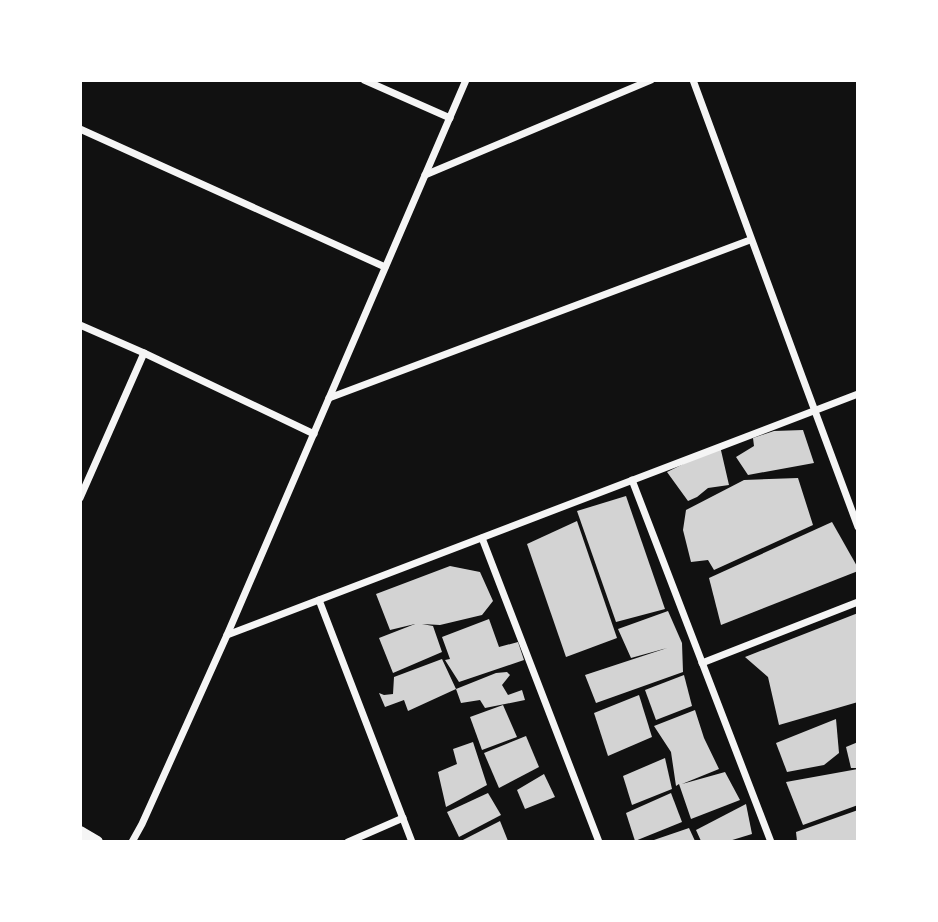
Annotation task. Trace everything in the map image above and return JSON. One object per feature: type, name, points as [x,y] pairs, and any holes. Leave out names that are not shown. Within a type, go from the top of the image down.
[{"type":"street","points":[[365,80],[450,118]]},
{"type":"street","points":[[132,842],[227,635],[466,80]]},
{"type":"street","points":[[425,176],[651,80]]},
{"type":"street","points":[[693,80],[858,527]]},
{"type":"street","points":[[80,129],[385,267]]},
{"type":"street","points":[[329,398],[750,240]]},
{"type":"street","points":[[80,325],[314,434]]},
{"type":"street","points":[[80,498],[144,353]]},
{"type":"street","points":[[227,635],[858,394]]},
{"type":"street","points":[[632,480],[771,842]]},
{"type":"street","points":[[482,538],[599,842]]},
{"type":"street","points":[[319,600],[412,842]]},
{"type":"street","points":[[702,663],[858,602]]},
{"type":"street","points":[[348,842],[403,818]]},
{"type":"street","points":[[80,832],[97,842]]},
{"type":"building","points":[[803,430],[814,463],[748,475],[736,457],[754,446],[753,438],[774,431]]},
{"type":"building","points":[[720,446],[729,485],[708,488],[688,501],[667,472]]},
{"type":"building","points":[[798,478],[813,525],[714,570],[708,560],[691,562],[683,530],[686,510],[744,480]]},
{"type":"building","points":[[626,496],[665,609],[616,622],[577,511]]},
{"type":"building","points":[[577,521],[617,638],[566,657],[527,544]]},
{"type":"building","points":[[832,522],[858,571],[721,625],[709,578]]},
{"type":"building","points":[[450,566],[480,572],[493,601],[482,615],[440,625],[422,624],[433,626],[442,652],[393,673],[379,638],[415,624],[390,630],[376,594]]},
{"type":"building","points":[[668,611],[682,643],[683,672],[596,703],[585,675],[667,648],[631,658],[618,629]]},
{"type":"building","points":[[858,613],[858,702],[779,725],[768,677],[745,657]]},
{"type":"building","points":[[489,619],[499,647],[518,642],[524,660],[459,682],[445,660],[450,659],[442,637]]},
{"type":"building","points":[[442,659],[456,689],[408,711],[404,700],[385,707],[379,693],[393,694],[394,677]]},
{"type":"building","points":[[507,672],[510,675],[502,685],[508,695],[522,690],[525,700],[485,708],[480,700],[461,703],[456,689],[496,673]]},
{"type":"building","points":[[684,675],[692,706],[656,720],[645,690]]},
{"type":"building","points":[[639,695],[652,737],[608,756],[594,713]]},
{"type":"building","points":[[503,705],[517,737],[482,750],[470,717]]},
{"type":"building","points":[[695,710],[704,738],[719,769],[682,784],[725,772],[740,800],[691,819],[679,784],[676,786],[671,752],[654,726]]},
{"type":"building","points":[[836,719],[839,753],[824,765],[787,772],[776,743]]},
{"type":"building","points":[[526,736],[539,767],[499,788],[484,753]]},
{"type":"building","points":[[473,742],[487,785],[446,807],[438,772],[457,764],[453,749]]},
{"type":"building","points":[[858,742],[858,768],[851,768],[846,747]]},
{"type":"building","points":[[665,758],[672,789],[632,805],[623,776]]},
{"type":"building","points":[[858,769],[858,805],[803,825],[786,782]]},
{"type":"building","points":[[544,774],[555,797],[525,809],[517,790]]},
{"type":"building","points":[[488,793],[501,815],[459,837],[447,812]]},
{"type":"building","points":[[671,793],[682,822],[635,841],[626,813]]},
{"type":"building","points":[[746,804],[752,834],[729,841],[701,841],[696,830]]},
{"type":"building","points":[[858,810],[858,841],[797,841],[796,832]]},
{"type":"building","points":[[500,821],[508,841],[461,841]]},
{"type":"building","points":[[689,828],[695,841],[651,841]]}]
